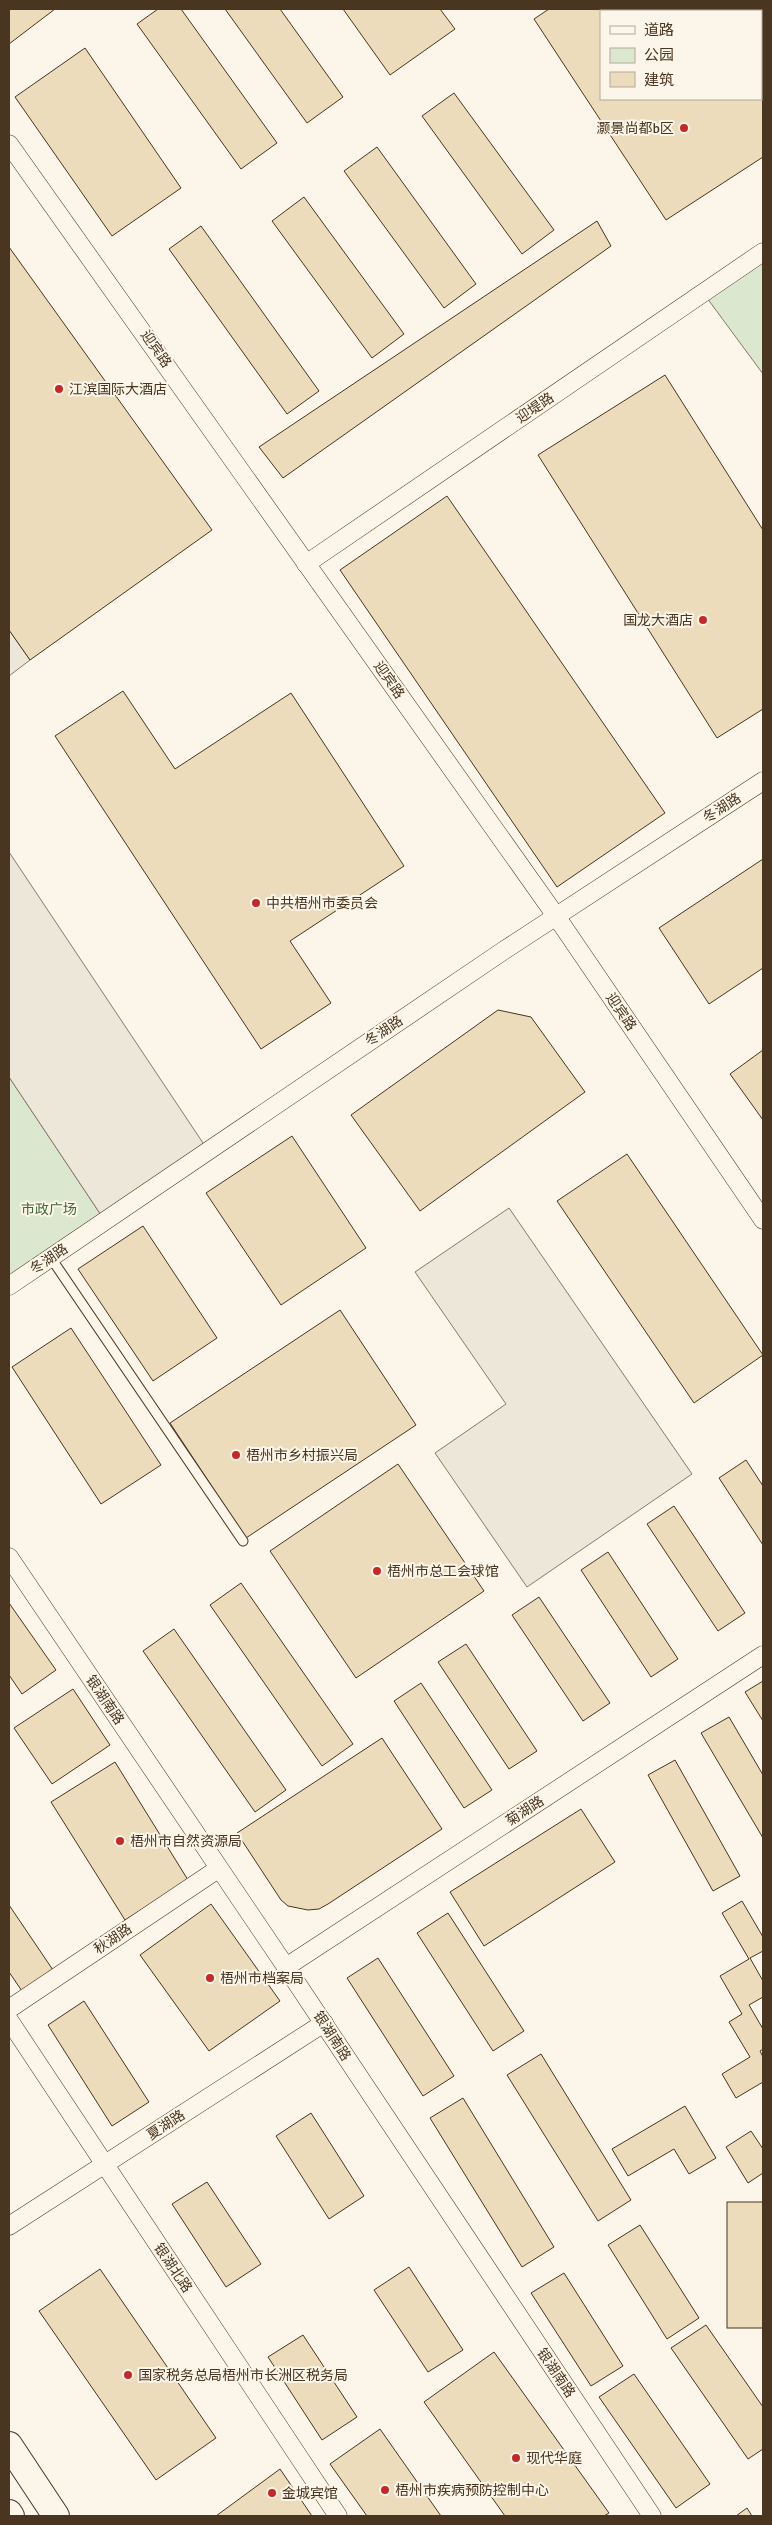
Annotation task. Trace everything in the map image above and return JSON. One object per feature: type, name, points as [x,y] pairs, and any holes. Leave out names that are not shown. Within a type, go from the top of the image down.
[{"type":"main road","points":[[9,2445],[56,2516]]},
{"type":"street","name":"迎宾路","points":[[9,144],[556,916],[763,1220]]},
{"type":"street","name":"迎堤路","points":[[306,564],[763,252]]},
{"type":"street","name":"冬湖路","points":[[9,1286],[556,916],[763,781]]},
{"type":"street","name":"银湖南路","points":[[9,1557],[286,1967],[652,2516]]},
{"type":"street","name":"菊湖路","points":[[286,1967],[763,1654]]},
{"type":"street","name":"秋湖路","points":[[9,2009],[218,1868]]},
{"type":"street","name":"银湖北路","points":[[9,2020],[338,2516]]},
{"type":"street","name":"夏湖路","points":[[9,2226],[324,2024]]},
{"type":"lane","points":[[51,1258],[243,1542]]},
{"type":"green space","points":[[763,262],[763,374],[707,298]]},
{"type":"green space","name":"市政广场","points":[[9,1077],[105,1221],[9,1286]]},
{"type":"shaded area","points":[[9,630],[30,660],[9,676]]},
{"type":"shaded area","points":[[9,852],[209,1152],[105,1221],[9,1077]]},
{"type":"shaded area","points":[[509,1208],[692,1474],[527,1587],[435,1453],[506,1404],[415,1272]]},
{"type":"building","points":[[9,9],[55,9],[9,44]]},
{"type":"building","points":[[158,9],[181,9],[277,143],[241,169],[137,24]]},
{"type":"building","points":[[225,9],[280,9],[343,97],[307,123]]},
{"type":"building","points":[[343,9],[440,9],[455,29],[390,75]]},
{"type":"building","name":"灏景尚都b区","points":[[549,9],[736,9],[600,10],[600,100],[762,100],[762,50],[763,157],[666,220],[534,19]]},
{"type":"building","points":[[85,48],[181,188],[112,236],[15,97]]},
{"type":"building","points":[[454,93],[554,230],[522,254],[422,116]]},
{"type":"building","points":[[377,147],[476,284],[444,308],[344,171]]},
{"type":"building","points":[[304,197],[404,334],[372,358],[272,221]]},
{"type":"building","points":[[597,221],[611,246],[283,478],[259,447]]},
{"type":"building","points":[[201,226],[319,391],[287,414],[169,249]]},
{"type":"building","name":"江滨国际大酒店","points":[[9,247],[212,530],[30,660],[9,630]]},
{"type":"building","name":"国龙大酒店","points":[[665,375],[763,530],[763,709],[717,738],[538,455]]},
{"type":"building","points":[[447,496],[665,813],[557,887],[340,570]]},
{"type":"building","name":"中共梧州市委员会","points":[[123,691],[175,769],[291,693],[404,866],[290,941],[331,1003],[261,1049],[55,736]]},
{"type":"building","points":[[763,859],[763,968],[709,1004],[659,928]]},
{"type":"building","points":[[498,1010],[531,1017],[585,1092],[420,1211],[351,1115]]},
{"type":"building","points":[[763,1050],[763,1120],[730,1074]]},
{"type":"building","points":[[292,1136],[366,1248],[281,1305],[206,1193]]},
{"type":"building","points":[[627,1154],[763,1355],[694,1403],[557,1201]]},
{"type":"building","points":[[143,1226],[217,1338],[153,1381],[78,1269]]},
{"type":"building","points":[[340,1310],[416,1425],[246,1538],[170,1423]]},
{"type":"building","points":[[71,1328],[161,1465],[101,1504],[12,1367]]},
{"type":"building","points":[[746,1460],[763,1486],[763,1545],[719,1478]]},
{"type":"building","name":"梧州市总工会球馆","points":[[398,1464],[484,1591],[356,1678],[270,1551]]},
{"type":"building","points":[[674,1506],[745,1613],[718,1631],[647,1524]]},
{"type":"building","points":[[608,1552],[678,1659],[651,1677],[581,1570]]},
{"type":"building","points":[[241,1583],[353,1744],[322,1766],[210,1605]]},
{"type":"building","points":[[539,1597],[610,1703],[583,1721],[512,1615]]},
{"type":"building","points":[[9,1603],[56,1670],[22,1694],[9,1675]]},
{"type":"building","points":[[174,1629],[286,1790],[255,1812],[143,1651]]},
{"type":"building","points":[[466,1644],[537,1751],[509,1769],[438,1662]]},
{"type":"building","points":[[763,1681],[763,1721],[745,1692]]},
{"type":"building","points":[[421,1683],[492,1790],[464,1808],[394,1701]]},
{"type":"building","points":[[73,1689],[110,1745],[52,1784],[14,1728]]},
{"type":"building","points":[[729,1717],[763,1775],[763,1838],[701,1733]]},
{"type":"building","points":[[382,1738],[442,1829],[319,1909],[308,1910],[288,1906],[281,1900],[237,1833]]},
{"type":"building","points":[[675,1760],[740,1876],[713,1891],[648,1775]]},
{"type":"building","name":"梧州市自然资源局","points":[[115,1762],[188,1880],[125,1920],[51,1802]]},
{"type":"building","points":[[581,1809],[615,1862],[484,1946],[450,1892]]},
{"type":"building","points":[[742,1901],[763,1937],[763,1951],[750,1958],[763,1981],[763,1997],[749,2005],[763,2029],[763,2049],[760,2051],[763,2057],[763,2082],[736,2098],[722,2074],[750,2057],[729,2022],[742,2014],[720,1976],[749,1959],[722,1913]]},
{"type":"building","name":"梧州市档案局","points":[[211,1904],[280,2001],[209,2051],[140,1955]]},
{"type":"building","points":[[9,1905],[53,1970],[22,1991],[9,1972]]},
{"type":"building","points":[[448,1913],[524,2031],[493,2051],[417,1933]]},
{"type":"building","points":[[378,1958],[454,2076],[423,2096],[347,1978]]},
{"type":"building","points":[[84,2001],[149,2102],[112,2126],[48,2025]]},
{"type":"building","points":[[541,2054],[631,2200],[598,2221],[507,2075]]},
{"type":"building","points":[[463,2098],[554,2247],[522,2267],[430,2118]]},
{"type":"building","points":[[685,2106],[716,2158],[689,2174],[674,2149],[628,2176],[612,2149]]},
{"type":"building","points":[[311,2113],[364,2196],[329,2219],[276,2136]]},
{"type":"building","points":[[751,2131],[763,2149],[763,2173],[748,2183],[726,2147]]},
{"type":"building","points":[[207,2182],[261,2264],[226,2287],[172,2204]]},
{"type":"building","points":[[727,2202],[763,2202],[763,2328],[727,2328]]},
{"type":"building","points":[[640,2225],[699,2318],[667,2339],[608,2245]]},
{"type":"building","points":[[409,2267],[463,2350],[428,2372],[374,2290]]},
{"type":"building","name":"国家税务总局梧州市长洲区税务局","points":[[100,2269],[216,2438],[156,2480],[39,2311]]},
{"type":"building","points":[[564,2273],[623,2366],[591,2386],[531,2293]]},
{"type":"building","points":[[706,2325],[763,2407],[763,2449],[748,2459],[671,2348]]},
{"type":"building","points":[[303,2335],[357,2417],[322,2440],[268,2357]]},
{"type":"building","name":"现代华庭","points":[[494,2352],[609,2513],[604,2516],[505,2516],[424,2402]]},
{"type":"building","points":[[634,2374],[710,2484],[676,2508],[599,2397]]},
{"type":"building","name":"梧州市疾病预防控制中心","points":[[380,2429],[441,2516],[367,2516],[330,2464]]},
{"type":"building","name":"金城宾馆","points":[[280,2469],[312,2516],[216,2516]]},
{"type":"building","points":[[747,2508],[752,2516],[736,2516]]},
{"type":"place","name":"灏景尚都b区","points":[[684,128]]},
{"type":"place","name":"江滨国际大酒店","points":[[59,389]]},
{"type":"place","name":"国龙大酒店","points":[[703,620]]},
{"type":"place","name":"中共梧州市委员会","points":[[256,903]]},
{"type":"place","name":"梧州市乡村振兴局","points":[[236,1455]]},
{"type":"place","name":"梧州市总工会球馆","points":[[377,1571]]},
{"type":"place","name":"梧州市自然资源局","points":[[120,1841]]},
{"type":"place","name":"梧州市档案局","points":[[210,1978]]},
{"type":"place","name":"国家税务总局梧州市长洲区税务局","points":[[128,2375]]},
{"type":"place","name":"现代华庭","points":[[516,2458]]},
{"type":"place","name":"梧州市疾病预防控制中心","points":[[385,2490]]},
{"type":"place","name":"金城宾馆","points":[[272,2493]]}]
